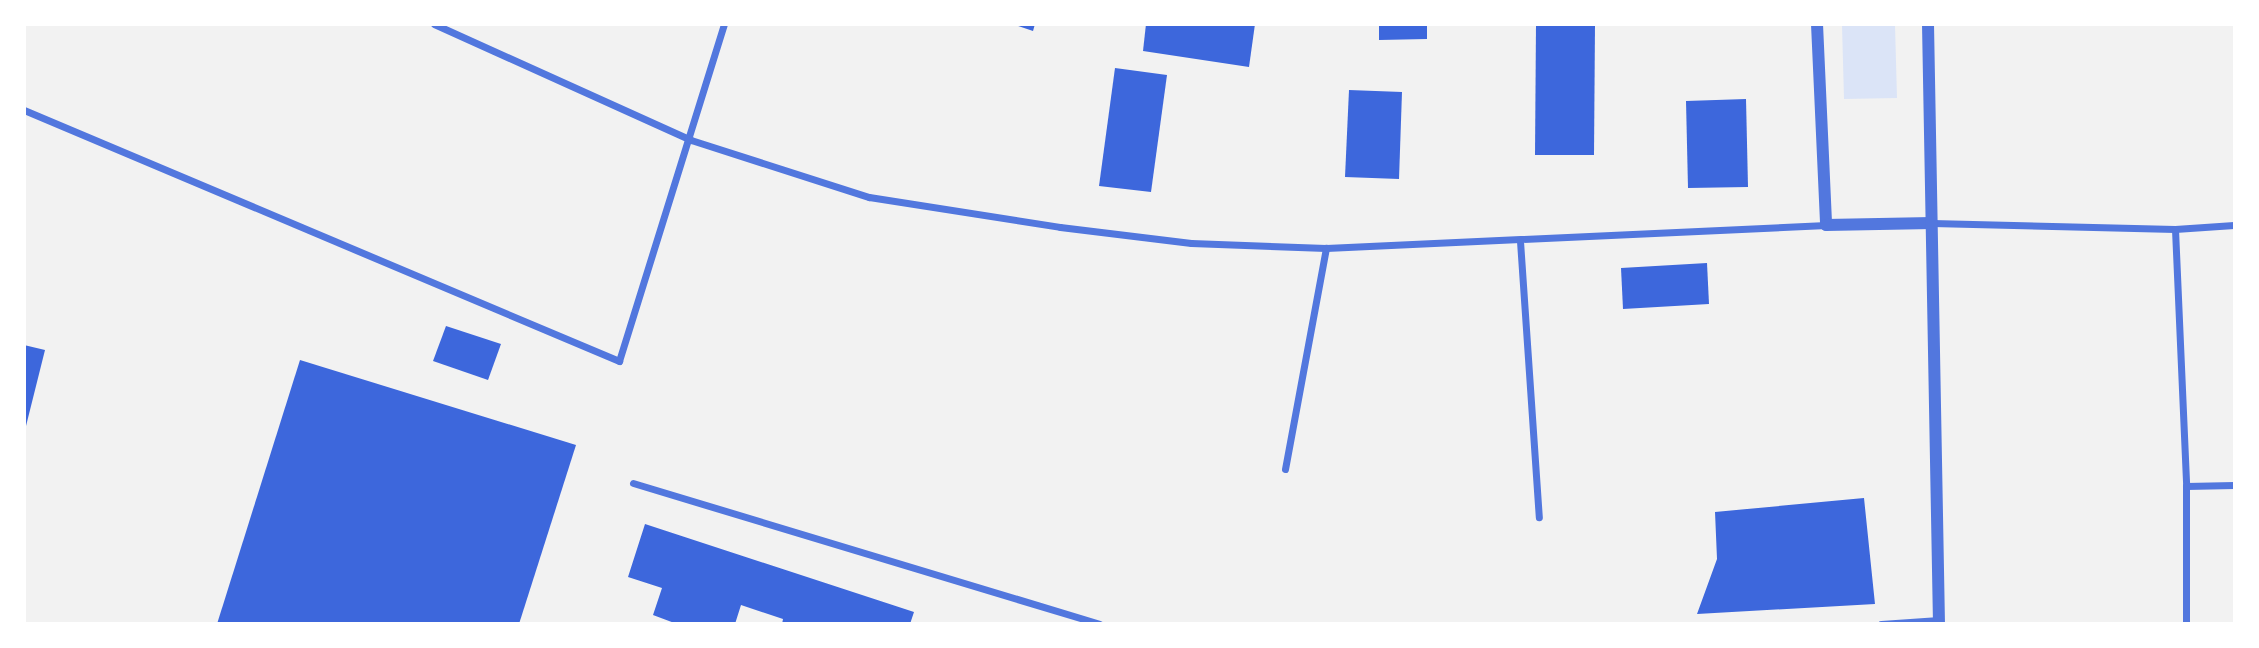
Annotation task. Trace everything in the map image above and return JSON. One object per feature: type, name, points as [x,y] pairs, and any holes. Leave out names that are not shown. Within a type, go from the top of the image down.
[{"type":"street","points":[[434,24],[691,141],[869,197],[1191,243],[1326,248],[1826,225],[1932,223],[2175,229],[2235,225]]},
{"type":"street","points":[[24,110],[619,361],[691,141],[724,24]]},
{"type":"street","points":[[1817,24],[1826,225]]},
{"type":"street","points":[[1881,624],[1939,622],[1928,24]]},
{"type":"street","points":[[2175,229],[2186,486],[2186,624]]},
{"type":"street","points":[[1520,241],[1539,517]]},
{"type":"street","points":[[1285,469],[1326,248]]},
{"type":"street","points":[[633,483],[1099,624]]},
{"type":"street","points":[[2186,486],[2235,485]]},
{"type":"shaded area","points":[[1842,25],[1895,25],[1897,98],[1844,99]]},
{"type":"building","points":[[1012,24],[1035,24],[1033,31]]},
{"type":"building","points":[[1146,24],[1255,24],[1249,67],[1143,51]]},
{"type":"building","points":[[1379,24],[1427,24],[1427,39],[1379,40]]},
{"type":"building","points":[[1536,24],[1595,24],[1594,155],[1535,155]]},
{"type":"building","points":[[1115,68],[1167,75],[1151,192],[1099,186]]},
{"type":"building","points":[[1349,90],[1402,92],[1399,179],[1345,177]]},
{"type":"building","points":[[1746,99],[1748,187],[1688,188],[1686,101]]},
{"type":"building","points":[[1707,263],[1709,304],[1623,309],[1621,268]]},
{"type":"building","points":[[446,326],[501,344],[488,380],[433,361]]},
{"type":"building","points":[[24,345],[45,350],[25,430],[24,429]]},
{"type":"building","points":[[300,360],[576,445],[519,624],[217,624]]},
{"type":"building","points":[[1864,498],[1875,604],[1697,614],[1717,559],[1715,512]]},
{"type":"building","points":[[645,524],[914,612],[910,624],[782,624],[783,619],[741,605],[735,624],[677,624],[653,615],[662,588],[628,577]]}]
